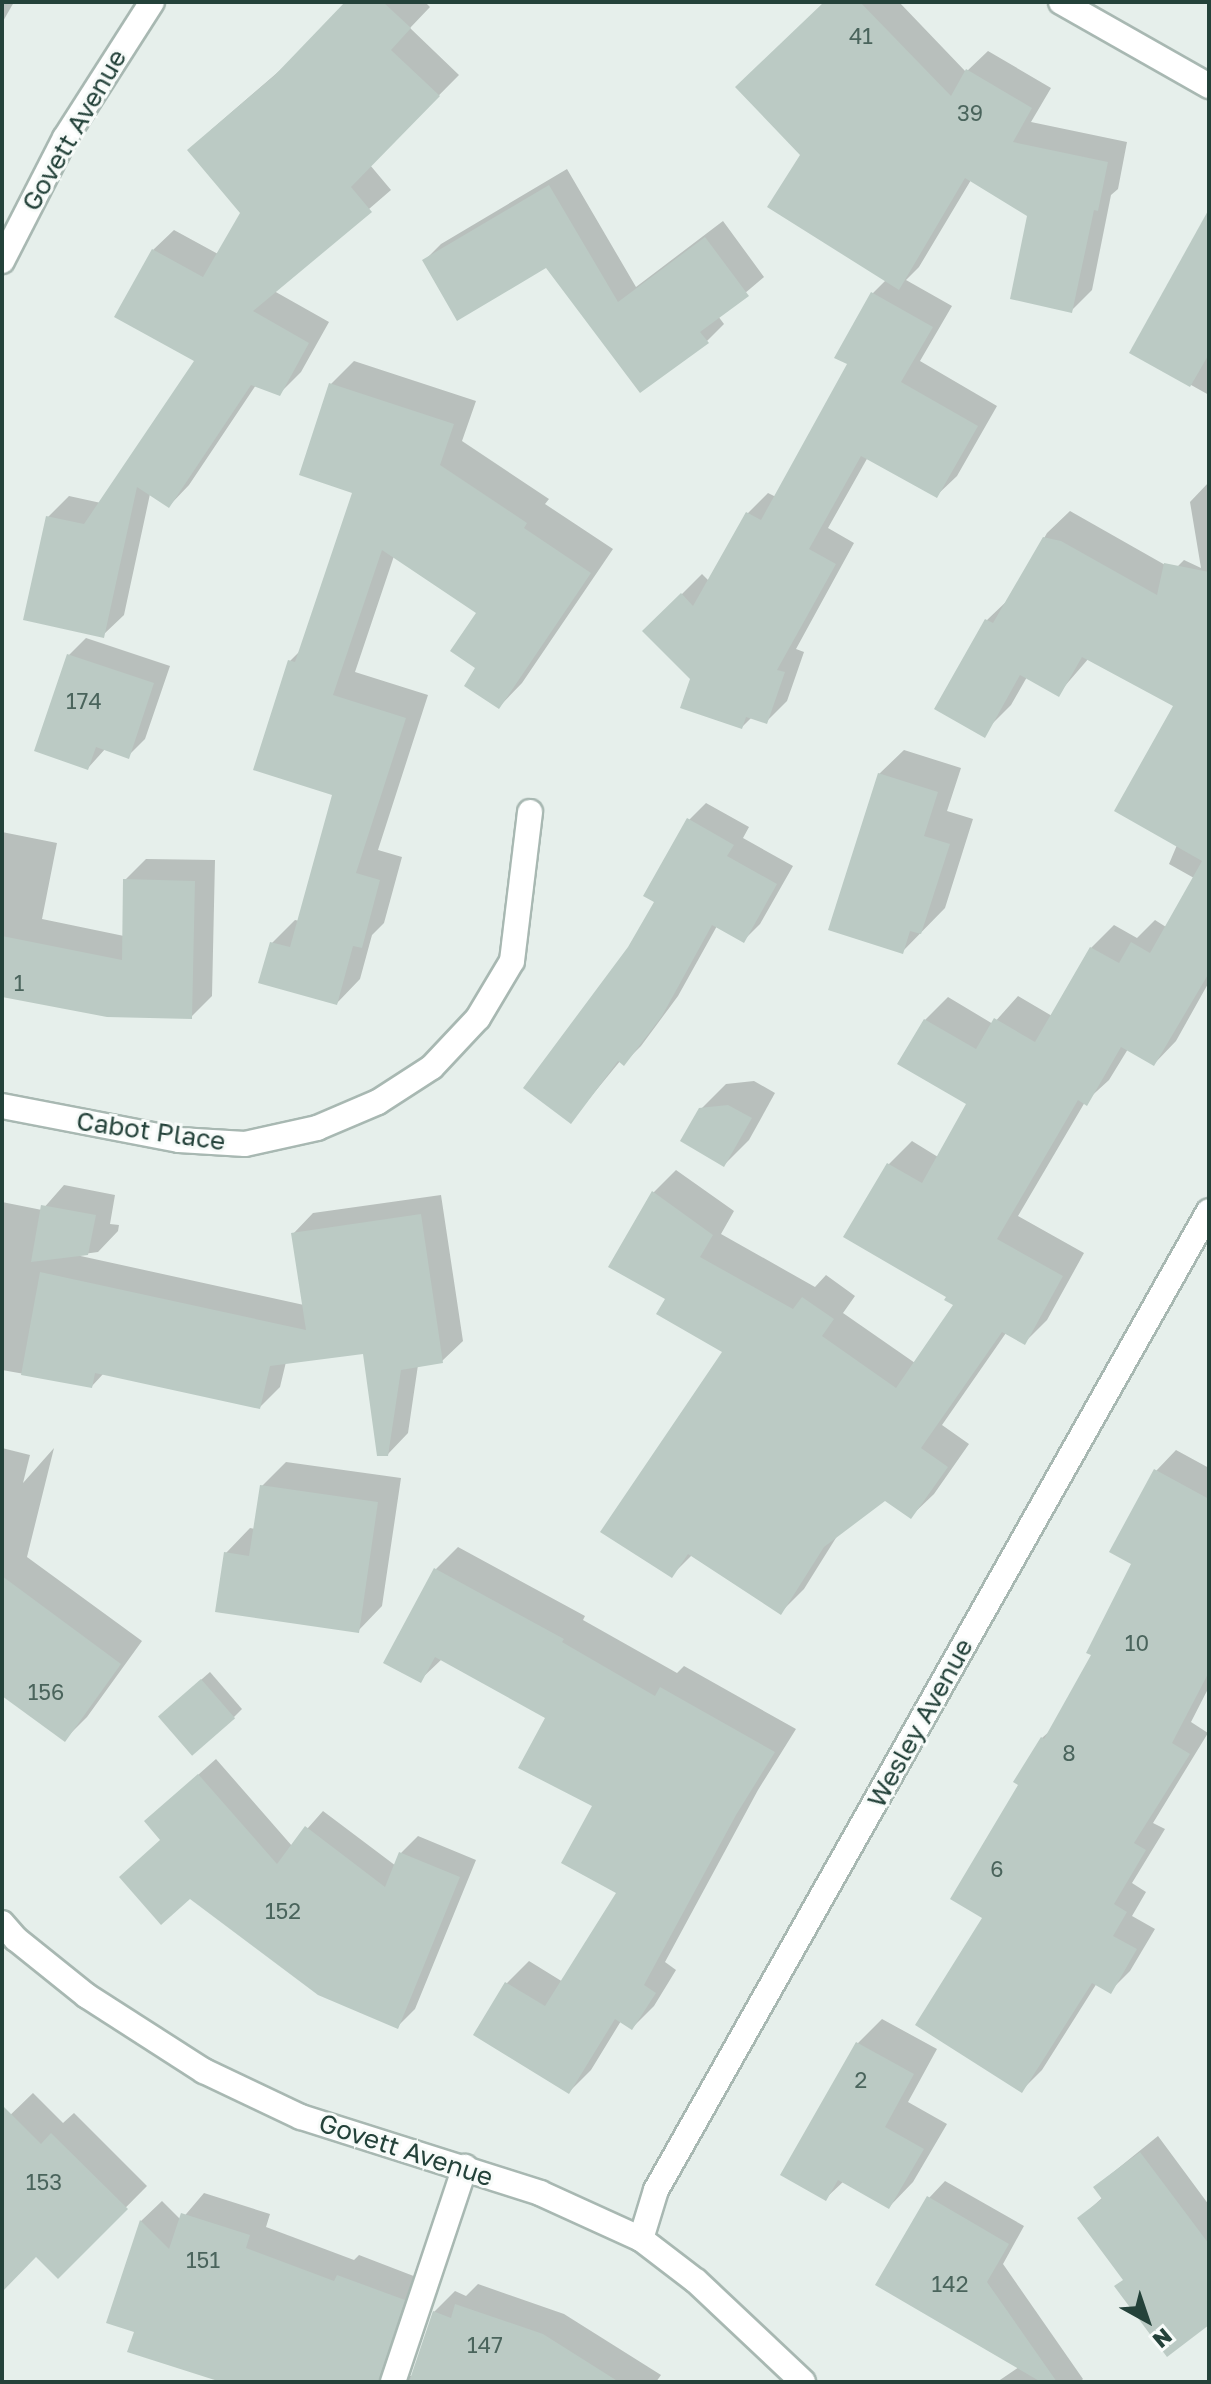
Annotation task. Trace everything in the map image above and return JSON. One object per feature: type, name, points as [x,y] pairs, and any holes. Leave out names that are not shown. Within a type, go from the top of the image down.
[{"type":"street","name":"Govett Avenue","points":[[2,261],[65,138],[152,2]]},
{"type":"street","points":[[1061,2],[1209,86]]},
{"type":"street","name":"Cabot Place","points":[[2,1106],[179,1140],[245,1144],[317,1128],[378,1102],[432,1067],[451,1048],[478,1018],[512,961],[530,812]]},
{"type":"street","name":"Wesley Avenue","points":[[641,2239],[656,2190],[1209,1211]]},
{"type":"street","name":"Govett Avenue","points":[[7,1938],[87,1996],[204,2071],[301,2117],[540,2193],[641,2239],[696,2281],[803,2382]]},
{"type":"street","points":[[393,2382],[465,2167]]},
{"type":"building","points":[[345,2],[383,2],[411,28],[391,50],[440,96],[351,187],[372,212],[253,311],[309,343],[280,396],[251,385],[169,508],[137,487],[104,638],[23,620],[46,516],[84,524],[194,361],[114,317],[152,249],[203,277],[240,213],[187,150],[274,76]]},
{"type":"building","points":[[824,2],[860,2],[951,96],[966,69],[1032,108],[1013,142],[1108,162],[1098,211],[1094,210],[1072,313],[1010,299],[1027,216],[965,178],[899,290],[767,207],[800,155],[735,87]]},
{"type":"building","points":[[549,185],[618,302],[705,237],[749,296],[700,332],[709,343],[640,393],[546,268],[457,321],[422,260]]},
{"type":"building","points":[[1209,209],[1209,354],[1190,387],[1129,353]]},
{"type":"building","points":[[871,292],[933,327],[901,382],[978,426],[937,498],[861,456],[809,549],[836,564],[777,670],[785,672],[767,724],[746,717],[742,729],[680,708],[690,679],[642,631],[681,593],[693,606],[746,512],[761,520],[847,364],[834,358]]},
{"type":"building","points":[[329,383],[454,424],[440,465],[527,523],[524,528],[591,573],[499,709],[464,686],[475,668],[450,651],[476,613],[382,550],[333,695],[406,718],[356,873],[380,880],[362,948],[353,946],[337,1005],[258,983],[270,942],[290,947],[332,795],[253,770],[288,660],[295,662],[352,493],[299,475]]},
{"type":"building","points":[[1043,537],[1061,541],[1157,595],[1164,563],[1209,572],[1209,973],[1154,1066],[1121,1047],[1087,1106],[1078,1100],[997,1239],[1063,1276],[1025,1345],[1002,1332],[921,1448],[948,1467],[911,1519],[885,1501],[824,1547],[781,1615],[688,1554],[672,1578],[600,1532],[722,1352],[656,1314],[665,1299],[608,1267],[652,1191],[713,1235],[700,1257],[793,1309],[802,1297],[834,1319],[822,1336],[896,1388],[953,1305],[944,1300],[946,1297],[843,1237],[887,1163],[922,1183],[966,1104],[897,1064],[924,1019],[976,1049],[994,1018],[1035,1042],[1090,947],[1119,963],[1131,942],[1150,953],[1202,861],[1114,811],[1173,706],[1082,657],[1059,697],[1020,675],[985,738],[934,709],[985,619],[993,623]]},
{"type":"building","points":[[67,654],[154,683],[129,759],[96,747],[88,770],[34,751]]},
{"type":"building","points":[[878,773],[938,792],[924,836],[950,844],[921,934],[910,931],[903,954],[828,930]]},
{"type":"building","points":[[687,818],[734,845],[727,856],[777,884],[744,943],[712,925],[662,1016],[624,1066],[618,1061],[571,1124],[523,1088],[628,947],[654,902],[643,896]]},
{"type":"building","points":[[123,879],[195,881],[192,1019],[107,1017],[2,997],[2,936],[122,960]]},
{"type":"building","points":[[728,1105],[752,1118],[724,1167],[680,1141],[699,1108]]},
{"type":"building","points":[[41,1205],[96,1215],[88,1255],[31,1262]]},
{"type":"building","points":[[421,1214],[443,1363],[401,1370],[388,1456],[377,1456],[363,1354],[270,1366],[260,1409],[95,1373],[92,1388],[21,1375],[40,1272],[306,1330],[291,1233]]},
{"type":"building","points":[[1154,1469],[1209,1499],[1209,1672],[1172,1743],[1190,1754],[1134,1843],[1146,1850],[1114,1904],[1127,1912],[1113,1936],[1137,1949],[1111,1994],[1092,1983],[1022,2093],[915,2025],[982,1918],[950,1899],[1018,1785],[1013,1782],[1041,1737],[1044,1739],[1091,1655],[1086,1653],[1131,1564],[1109,1552]]},
{"type":"building","points":[[260,1485],[378,1502],[359,1633],[215,1612],[224,1552],[249,1556]]},
{"type":"building","points":[[434,1568],[564,1639],[562,1642],[655,1696],[660,1687],[775,1752],[736,1815],[644,1985],[656,1993],[632,2030],[615,2019],[569,2094],[473,2035],[505,1982],[545,2006],[616,1893],[561,1863],[592,1806],[518,1768],[545,1718],[435,1657],[421,1683],[383,1663]]},
{"type":"building","points":[[2,1576],[121,1664],[65,1742],[2,1696]]},
{"type":"building","points":[[201,1679],[235,1718],[192,1756],[158,1716]]},
{"type":"building","points":[[198,1774],[277,1864],[305,1826],[385,1887],[399,1852],[460,1877],[398,2029],[318,1995],[190,1899],[161,1925],[119,1877],[160,1840],[144,1821]]},
{"type":"building","points":[[856,2042],[914,2074],[885,2127],[924,2149],[889,2209],[838,2180],[826,2201],[780,2175]]},
{"type":"building","points":[[2,2105],[41,2144],[51,2133],[128,2209],[58,2279],[36,2257],[2,2292]]},
{"type":"building","points":[[1140,2152],[1209,2244],[1209,2325],[1167,2357],[1114,2286],[1123,2280],[1077,2218],[1102,2199],[1093,2187]]},
{"type":"building","points":[[927,2196],[1009,2244],[987,2282],[1057,2382],[1041,2382],[875,2285]]},
{"type":"building","points":[[181,2213],[250,2235],[246,2248],[334,2281],[337,2275],[405,2300],[378,2382],[221,2382],[127,2352],[134,2332],[106,2323],[140,2220],[169,2249]]},
{"type":"building","points":[[455,2304],[543,2334],[619,2382],[409,2382],[433,2311],[451,2318]]}]
